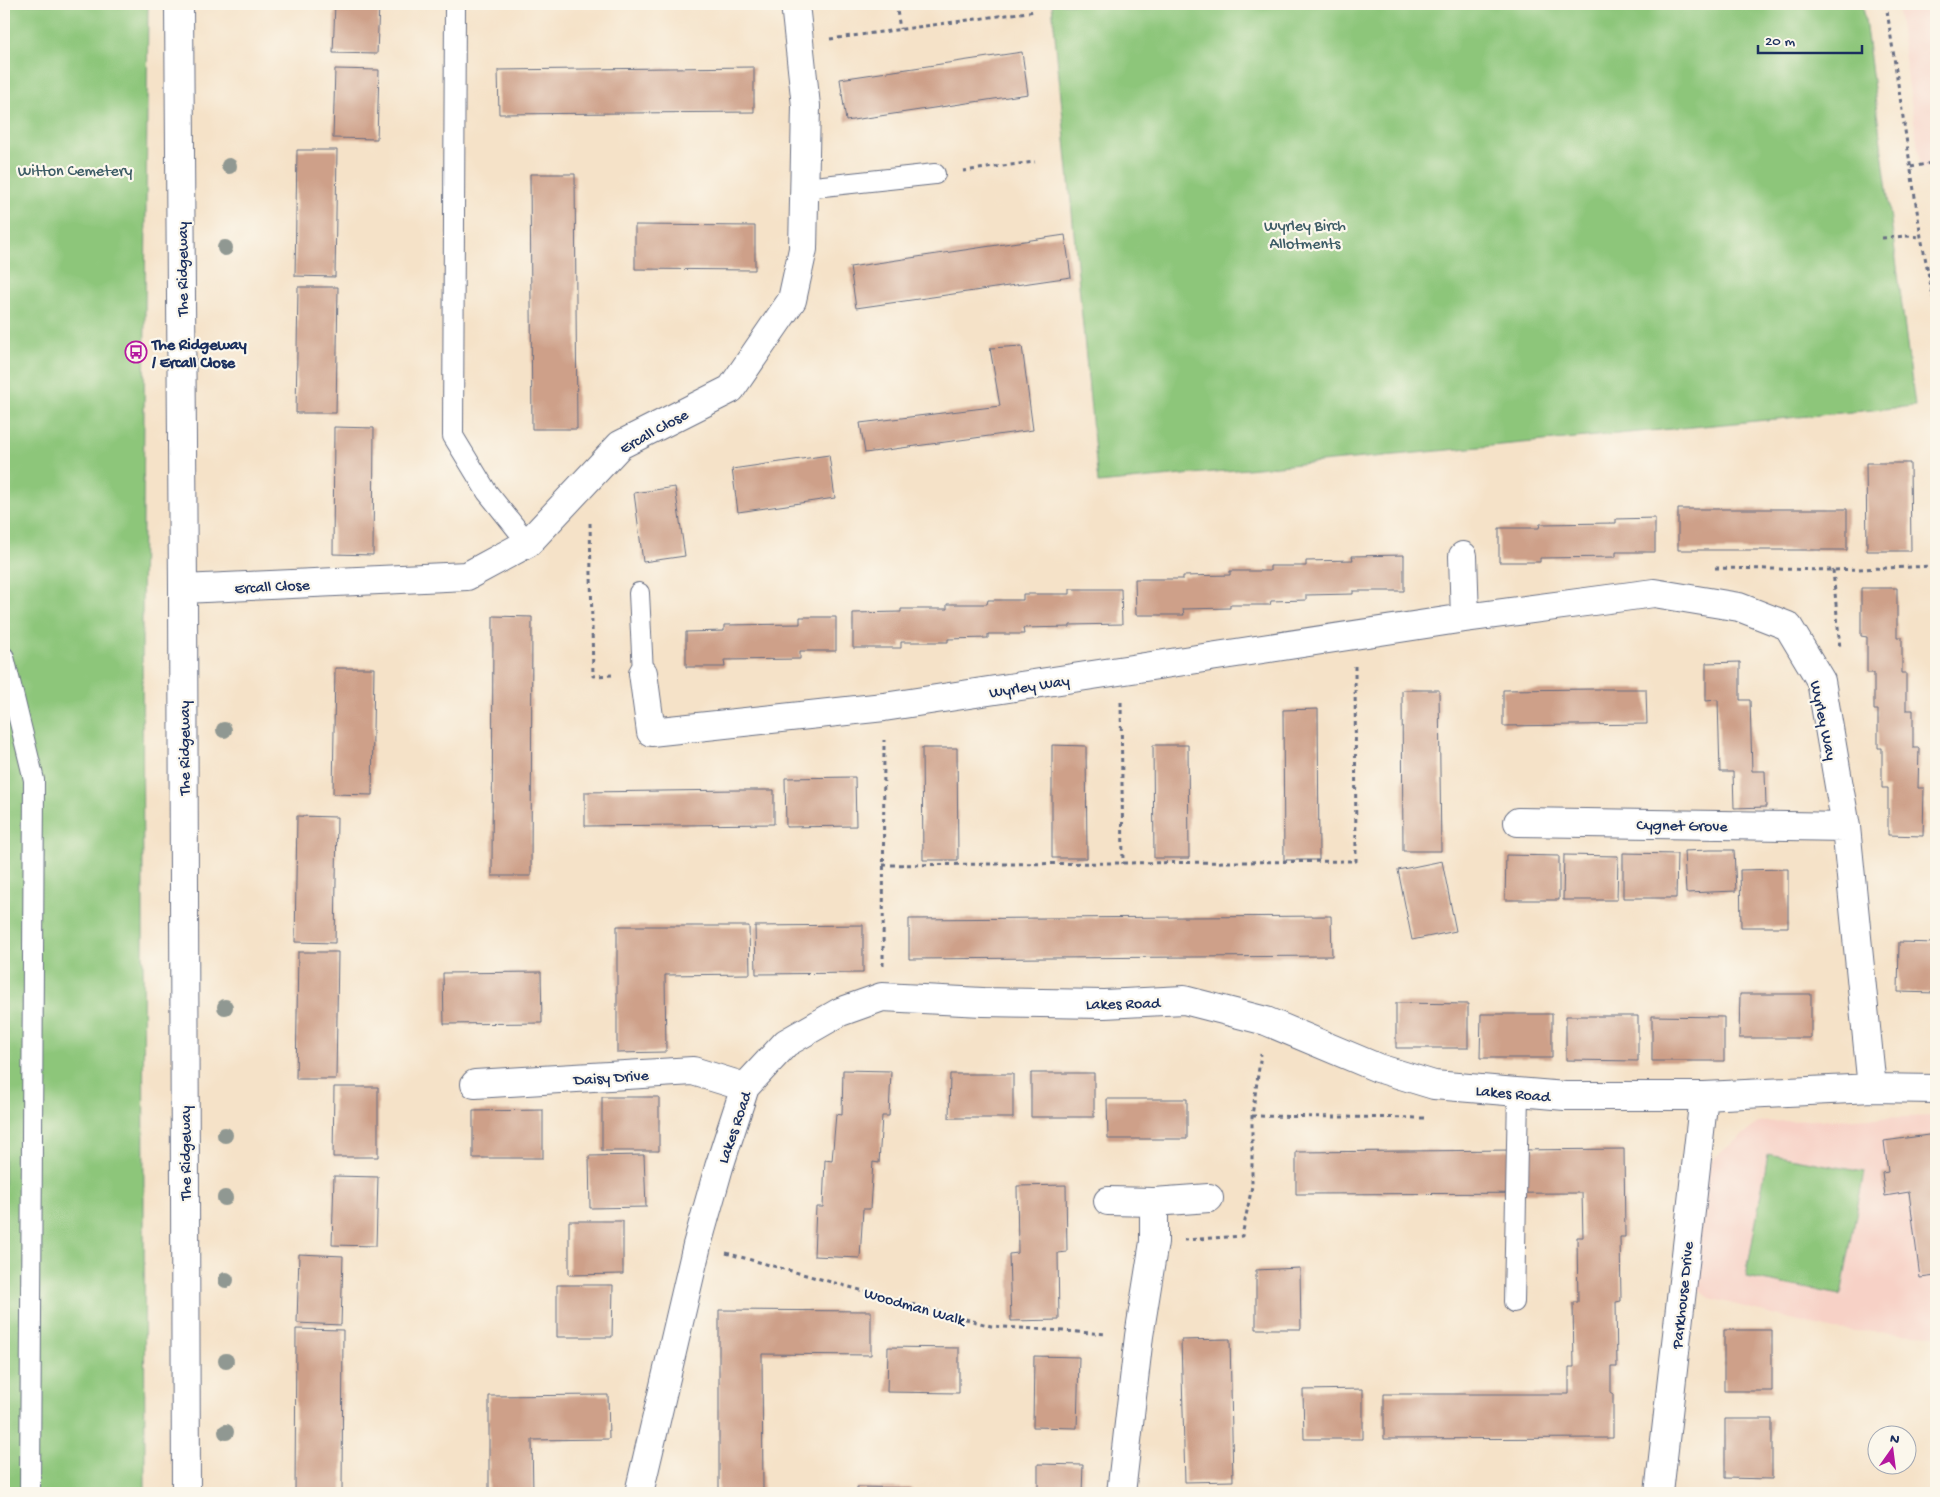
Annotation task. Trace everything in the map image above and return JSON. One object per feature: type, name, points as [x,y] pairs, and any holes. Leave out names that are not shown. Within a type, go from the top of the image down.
[{"type":"street","name":"The Ridgeway","points":[[179,4],[186,1493]]},
{"type":"street","name":"Ercall Close","points":[[183,589],[467,576],[528,543],[620,445],[731,389],[792,300],[803,249],[806,106],[796,4]]},
{"type":"street","points":[[1463,556],[1465,618]]},
{"type":"street","name":"Wyrley Way","points":[[643,673],[651,732],[884,707],[1465,618],[1654,593],[1740,607],[1788,626],[1820,681],[1846,827],[1872,1088]]},
{"type":"street","name":"Cygnet Grove","points":[[1518,822],[1846,827]]},
{"type":"street","name":"Lakes Road","points":[[639,1493],[697,1244],[745,1087],[786,1044],[840,1012],[882,997],[1011,1003],[1104,1004],[1184,1000],[1266,1021],[1378,1068],[1434,1085],[1565,1096],[1704,1096],[1872,1088],[1936,1088]]},
{"type":"street","name":"Daisy Drive","points":[[475,1084],[693,1071],[745,1087]]},
{"type":"street","name":"Parkhouse Drive","points":[[1659,1493],[1704,1096]]},
{"type":"street","points":[[1108,1201],[1154,1202],[1209,1198]]},
{"type":"street","points":[[1121,1493],[1139,1336],[1154,1242],[1154,1202]]},
{"type":"lane","points":[[454,4],[453,436],[487,492],[528,543]]},
{"type":"lane","points":[[804,188],[935,174]]},
{"type":"lane","points":[[639,593],[643,673]]},
{"type":"lane","points":[[4,657],[34,780],[30,1493]]},
{"type":"lane","points":[[1514,1302],[1518,1092]]},
{"type":"path","points":[[896,4],[900,30]]},
{"type":"path","points":[[1886,4],[1921,237],[1936,311]]},
{"type":"path","points":[[800,43],[1035,11]]},
{"type":"path","points":[[935,174],[1035,162]]},
{"type":"path","points":[[1911,167],[1936,162]]},
{"type":"path","points":[[1882,238],[1921,237]]},
{"type":"path","points":[[589,478],[593,676],[643,673]]},
{"type":"path","points":[[1707,568],[1833,570],[1936,566]]},
{"type":"path","points":[[1820,681],[1843,671],[1833,570]]},
{"type":"path","points":[[883,865],[1356,861],[1355,635]]},
{"type":"path","points":[[1121,671],[1123,864]]},
{"type":"path","points":[[882,997],[884,707]]},
{"type":"path","points":[[1154,1242],[1242,1236],[1252,1186],[1252,1116],[1266,1021]]},
{"type":"path","points":[[1252,1116],[1431,1118],[1434,1085]]},
{"type":"path","name":"Woodman Walk","points":[[697,1244],[991,1326],[1139,1336]]},
{"type":"shaded area","points":[[1897,4],[1936,4],[1936,166],[1921,169]]},
{"type":"shaded area","points":[[1936,1116],[1936,1335],[1834,1330],[1710,1298],[1687,1283],[1709,1162],[1759,1122]]},
{"type":"green space","name":"Witton Cemetery","points":[[4,4],[148,4],[142,621],[145,1493],[4,1493]]},
{"type":"green space","name":"Wyrley Birch Allotments","points":[[1052,4],[1863,4],[1915,406],[1098,483]]},
{"type":"green space","points":[[1768,1154],[1864,1172],[1841,1295],[1746,1277]]},
{"type":"building","points":[[335,4],[379,4],[377,54],[333,53]]},
{"type":"building","points":[[1022,52],[1028,94],[846,121],[840,79]]},
{"type":"building","points":[[754,67],[754,112],[499,114],[498,70]]},
{"type":"building","points":[[335,69],[379,70],[377,139],[333,138]]},
{"type":"building","points":[[297,150],[337,150],[335,277],[295,276]]},
{"type":"building","points":[[530,174],[575,174],[577,429],[532,429]]},
{"type":"building","points":[[635,225],[755,226],[755,270],[635,269]]},
{"type":"building","points":[[1065,235],[1071,277],[856,308],[850,267]]},
{"type":"building","points":[[298,287],[338,287],[336,413],[296,413]]},
{"type":"building","points":[[1022,346],[1033,430],[865,453],[860,423],[1000,406],[990,348]]},
{"type":"building","points":[[334,427],[374,428],[373,555],[333,554]]},
{"type":"building","points":[[829,455],[835,498],[738,512],[732,469]]},
{"type":"building","points":[[1866,463],[1910,463],[1911,551],[1867,551]]},
{"type":"building","points":[[675,487],[685,556],[643,562],[634,493]]},
{"type":"building","points":[[1678,509],[1847,509],[1847,550],[1678,550]]},
{"type":"building","points":[[1655,518],[1655,552],[1616,552],[1616,557],[1540,558],[1540,562],[1499,562],[1499,528],[1539,528],[1540,524],[1616,523],[1616,519]]},
{"type":"building","points":[[1404,555],[1404,591],[1353,591],[1353,594],[1306,595],[1306,600],[1271,601],[1270,605],[1230,605],[1230,608],[1183,609],[1184,615],[1136,615],[1135,579],[1183,579],[1183,576],[1230,575],[1230,571],[1270,571],[1270,566],[1306,566],[1306,561],[1353,560],[1352,556]]},
{"type":"building","points":[[1861,588],[1897,588],[1897,637],[1902,637],[1902,673],[1906,673],[1906,710],[1913,710],[1913,748],[1919,748],[1918,788],[1924,788],[1923,836],[1888,835],[1888,788],[1882,788],[1882,748],[1878,748],[1878,710],[1874,710],[1874,673],[1867,673],[1867,637],[1861,636]]},
{"type":"building","points":[[1070,589],[1121,589],[1122,624],[1023,628],[1024,634],[988,634],[988,638],[948,639],[948,642],[901,642],[901,648],[853,648],[853,613],[901,612],[901,609],[947,609],[947,604],[987,604],[988,600],[1023,600],[1023,594],[1070,594]]},
{"type":"building","points":[[493,616],[532,617],[531,876],[492,876]]},
{"type":"building","points":[[800,617],[836,617],[836,651],[800,651],[800,659],[724,660],[725,667],[686,667],[686,632],[724,631],[724,625],[800,624]]},
{"type":"building","points":[[1740,662],[1740,700],[1750,700],[1752,771],[1765,771],[1766,807],[1734,808],[1733,772],[1720,772],[1718,700],[1706,701],[1706,663]]},
{"type":"building","points":[[335,668],[374,668],[372,795],[333,794]]},
{"type":"building","points":[[1646,689],[1647,724],[1503,726],[1503,690]]},
{"type":"building","points":[[1402,690],[1439,690],[1441,851],[1403,851]]},
{"type":"building","points":[[1318,709],[1319,860],[1284,860],[1283,710]]},
{"type":"building","points":[[1052,745],[1086,746],[1087,858],[1052,858]]},
{"type":"building","points":[[1153,745],[1188,745],[1189,858],[1154,858]]},
{"type":"building","points":[[922,748],[957,748],[958,860],[923,860]]},
{"type":"building","points":[[855,777],[856,826],[786,827],[785,778]]},
{"type":"building","points":[[774,790],[774,824],[585,826],[585,792]]},
{"type":"building","points":[[297,816],[337,817],[335,943],[295,942]]},
{"type":"building","points":[[1734,850],[1736,891],[1686,893],[1684,851]]},
{"type":"building","points":[[1623,853],[1677,854],[1676,898],[1623,898]]},
{"type":"building","points":[[1506,855],[1559,856],[1559,900],[1505,900]]},
{"type":"building","points":[[1564,855],[1618,856],[1617,900],[1563,900]]},
{"type":"building","points":[[1442,861],[1456,931],[1412,940],[1398,870]]},
{"type":"building","points":[[1788,869],[1788,927],[1741,927],[1740,870]]},
{"type":"building","points":[[1331,916],[1332,956],[909,959],[909,919]]},
{"type":"building","points":[[863,925],[863,973],[756,974],[755,926]]},
{"type":"building","points":[[617,926],[749,926],[750,974],[665,975],[666,1052],[617,1053]]},
{"type":"building","points":[[1899,942],[1936,943],[1936,993],[1898,992]]},
{"type":"building","points":[[298,952],[338,952],[336,1079],[296,1079]]},
{"type":"building","points":[[541,972],[542,1023],[444,1024],[443,973]]},
{"type":"building","points":[[1740,994],[1811,994],[1811,1038],[1739,1038]]},
{"type":"building","points":[[1396,1003],[1468,1004],[1468,1048],[1396,1048]]},
{"type":"building","points":[[1481,1014],[1552,1014],[1552,1058],[1480,1058]]},
{"type":"building","points":[[1566,1016],[1638,1016],[1638,1061],[1566,1060]]},
{"type":"building","points":[[1652,1016],[1724,1017],[1724,1061],[1652,1061]]},
{"type":"building","points":[[843,1070],[891,1071],[889,1116],[882,1116],[879,1163],[873,1162],[870,1209],[863,1209],[860,1258],[814,1256],[816,1207],[823,1207],[825,1160],[832,1161],[836,1114],[842,1115]]},
{"type":"building","points":[[1031,1073],[1094,1073],[1094,1117],[1031,1117]]},
{"type":"building","points":[[950,1074],[1013,1074],[1013,1118],[949,1118]]},
{"type":"building","points":[[334,1087],[378,1087],[378,1157],[333,1157]]},
{"type":"building","points":[[602,1097],[659,1097],[659,1151],[602,1151]]},
{"type":"building","points":[[1107,1099],[1187,1099],[1187,1139],[1108,1139]]},
{"type":"building","points":[[543,1110],[543,1158],[473,1158],[473,1111]]},
{"type":"building","points":[[1936,1134],[1936,1276],[1920,1278],[1909,1192],[1885,1196],[1882,1173],[1888,1172],[1884,1141]]},
{"type":"building","points":[[1624,1149],[1625,1237],[1620,1237],[1621,1301],[1616,1302],[1617,1367],[1611,1367],[1613,1438],[1384,1439],[1384,1394],[1569,1394],[1569,1367],[1574,1367],[1573,1302],[1578,1302],[1577,1237],[1583,1237],[1582,1193],[1296,1194],[1296,1152]]},
{"type":"building","points":[[644,1155],[646,1207],[590,1208],[589,1156]]},
{"type":"building","points":[[334,1176],[378,1177],[376,1246],[332,1245]]},
{"type":"building","points":[[1066,1185],[1067,1252],[1058,1253],[1059,1320],[1011,1321],[1009,1254],[1018,1253],[1017,1186]]},
{"type":"building","points":[[569,1221],[623,1221],[623,1274],[569,1275]]},
{"type":"building","points":[[299,1254],[343,1256],[341,1325],[297,1323]]},
{"type":"building","points":[[1300,1268],[1301,1329],[1256,1329],[1256,1270]]},
{"type":"building","points":[[557,1285],[613,1285],[612,1337],[557,1337]]},
{"type":"building","points":[[719,1310],[871,1311],[871,1355],[762,1354],[763,1493],[719,1493]]},
{"type":"building","points":[[296,1329],[343,1330],[342,1493],[295,1493]]},
{"type":"building","points":[[1724,1330],[1772,1330],[1772,1391],[1724,1391]]},
{"type":"building","points":[[1230,1339],[1233,1481],[1185,1482],[1181,1340]]},
{"type":"building","points":[[888,1347],[959,1348],[959,1393],[887,1392]]},
{"type":"building","points":[[1034,1356],[1079,1357],[1077,1428],[1033,1427]]},
{"type":"building","points":[[1363,1389],[1363,1439],[1304,1439],[1303,1390]]},
{"type":"building","points":[[608,1395],[609,1439],[532,1440],[533,1493],[489,1493],[489,1396]]},
{"type":"building","points":[[1725,1419],[1772,1419],[1772,1479],[1725,1478]]},
{"type":"building","points":[[1038,1464],[1083,1465],[1082,1493],[1038,1493]]},
{"type":"building","points":[[857,1487],[912,1488],[912,1493],[857,1493]]},
{"type":"place","name":"The Ridgeway / Ercall Close","points":[[136,352]]}]
